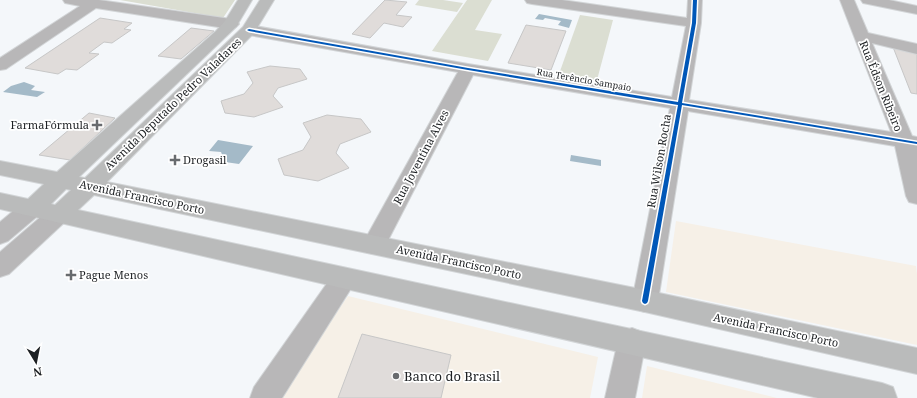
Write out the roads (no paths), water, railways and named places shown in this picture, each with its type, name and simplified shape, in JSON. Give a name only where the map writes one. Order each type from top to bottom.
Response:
[{"type":"main road","name":"Avenida Deputado Pedro Valadares","points":[[32,208],[231,24],[245,0]]},
{"type":"main road","name":"Avenida Deputado Pedro Valadares","points":[[59,214],[89,187],[249,30],[267,0]]},
{"type":"main road","name":"Avenida Francisco Porto","points":[[0,168],[645,301],[917,361]]},
{"type":"main road","points":[[0,201],[882,398]]},
{"type":"street","points":[[70,0],[231,24]]},
{"type":"street","points":[[532,0],[694,23]]},
{"type":"street","name":"Rua Wilson Rocha","points":[[645,301],[678,104],[694,23],[695,0]]},
{"type":"street","name":"Rua Édson Ribeiro","points":[[847,0],[861,36],[910,142],[917,196]]},
{"type":"street","points":[[868,0],[917,10]]},
{"type":"street","points":[[0,65],[93,4]]},
{"type":"street","name":"Rua Terêncio Sampaio","points":[[249,30],[468,69],[910,142]]},
{"type":"street","points":[[861,36],[917,49]]},
{"type":"street","name":"Rua Joventina Alves","points":[[374,245],[468,69]]},
{"type":"street","points":[[0,234],[32,208]]},
{"type":"street","points":[[0,267],[59,214]]},
{"type":"street","points":[[265,398],[344,279]]},
{"type":"street","points":[[620,398],[632,341]]},
{"type":"water","points":[[539,14],[572,20],[569,28],[558,25],[561,21],[545,18],[543,20],[535,19]]},
{"type":"water","points":[[24,82],[35,86],[31,90],[45,92],[37,97],[3,92],[11,86]]},
{"type":"water","points":[[218,140],[253,146],[239,164],[225,162],[221,152],[209,151]]},
{"type":"water","points":[[571,155],[601,160],[601,166],[570,161]]},
{"type":"place","name":"FarmaFórmula","points":[[97,125]]},
{"type":"place","name":"Drogasil","points":[[175,160]]},
{"type":"place","name":"Pague Menos","points":[[71,275]]},
{"type":"place","name":"Banco do Brasil","points":[[396,376]]}]
